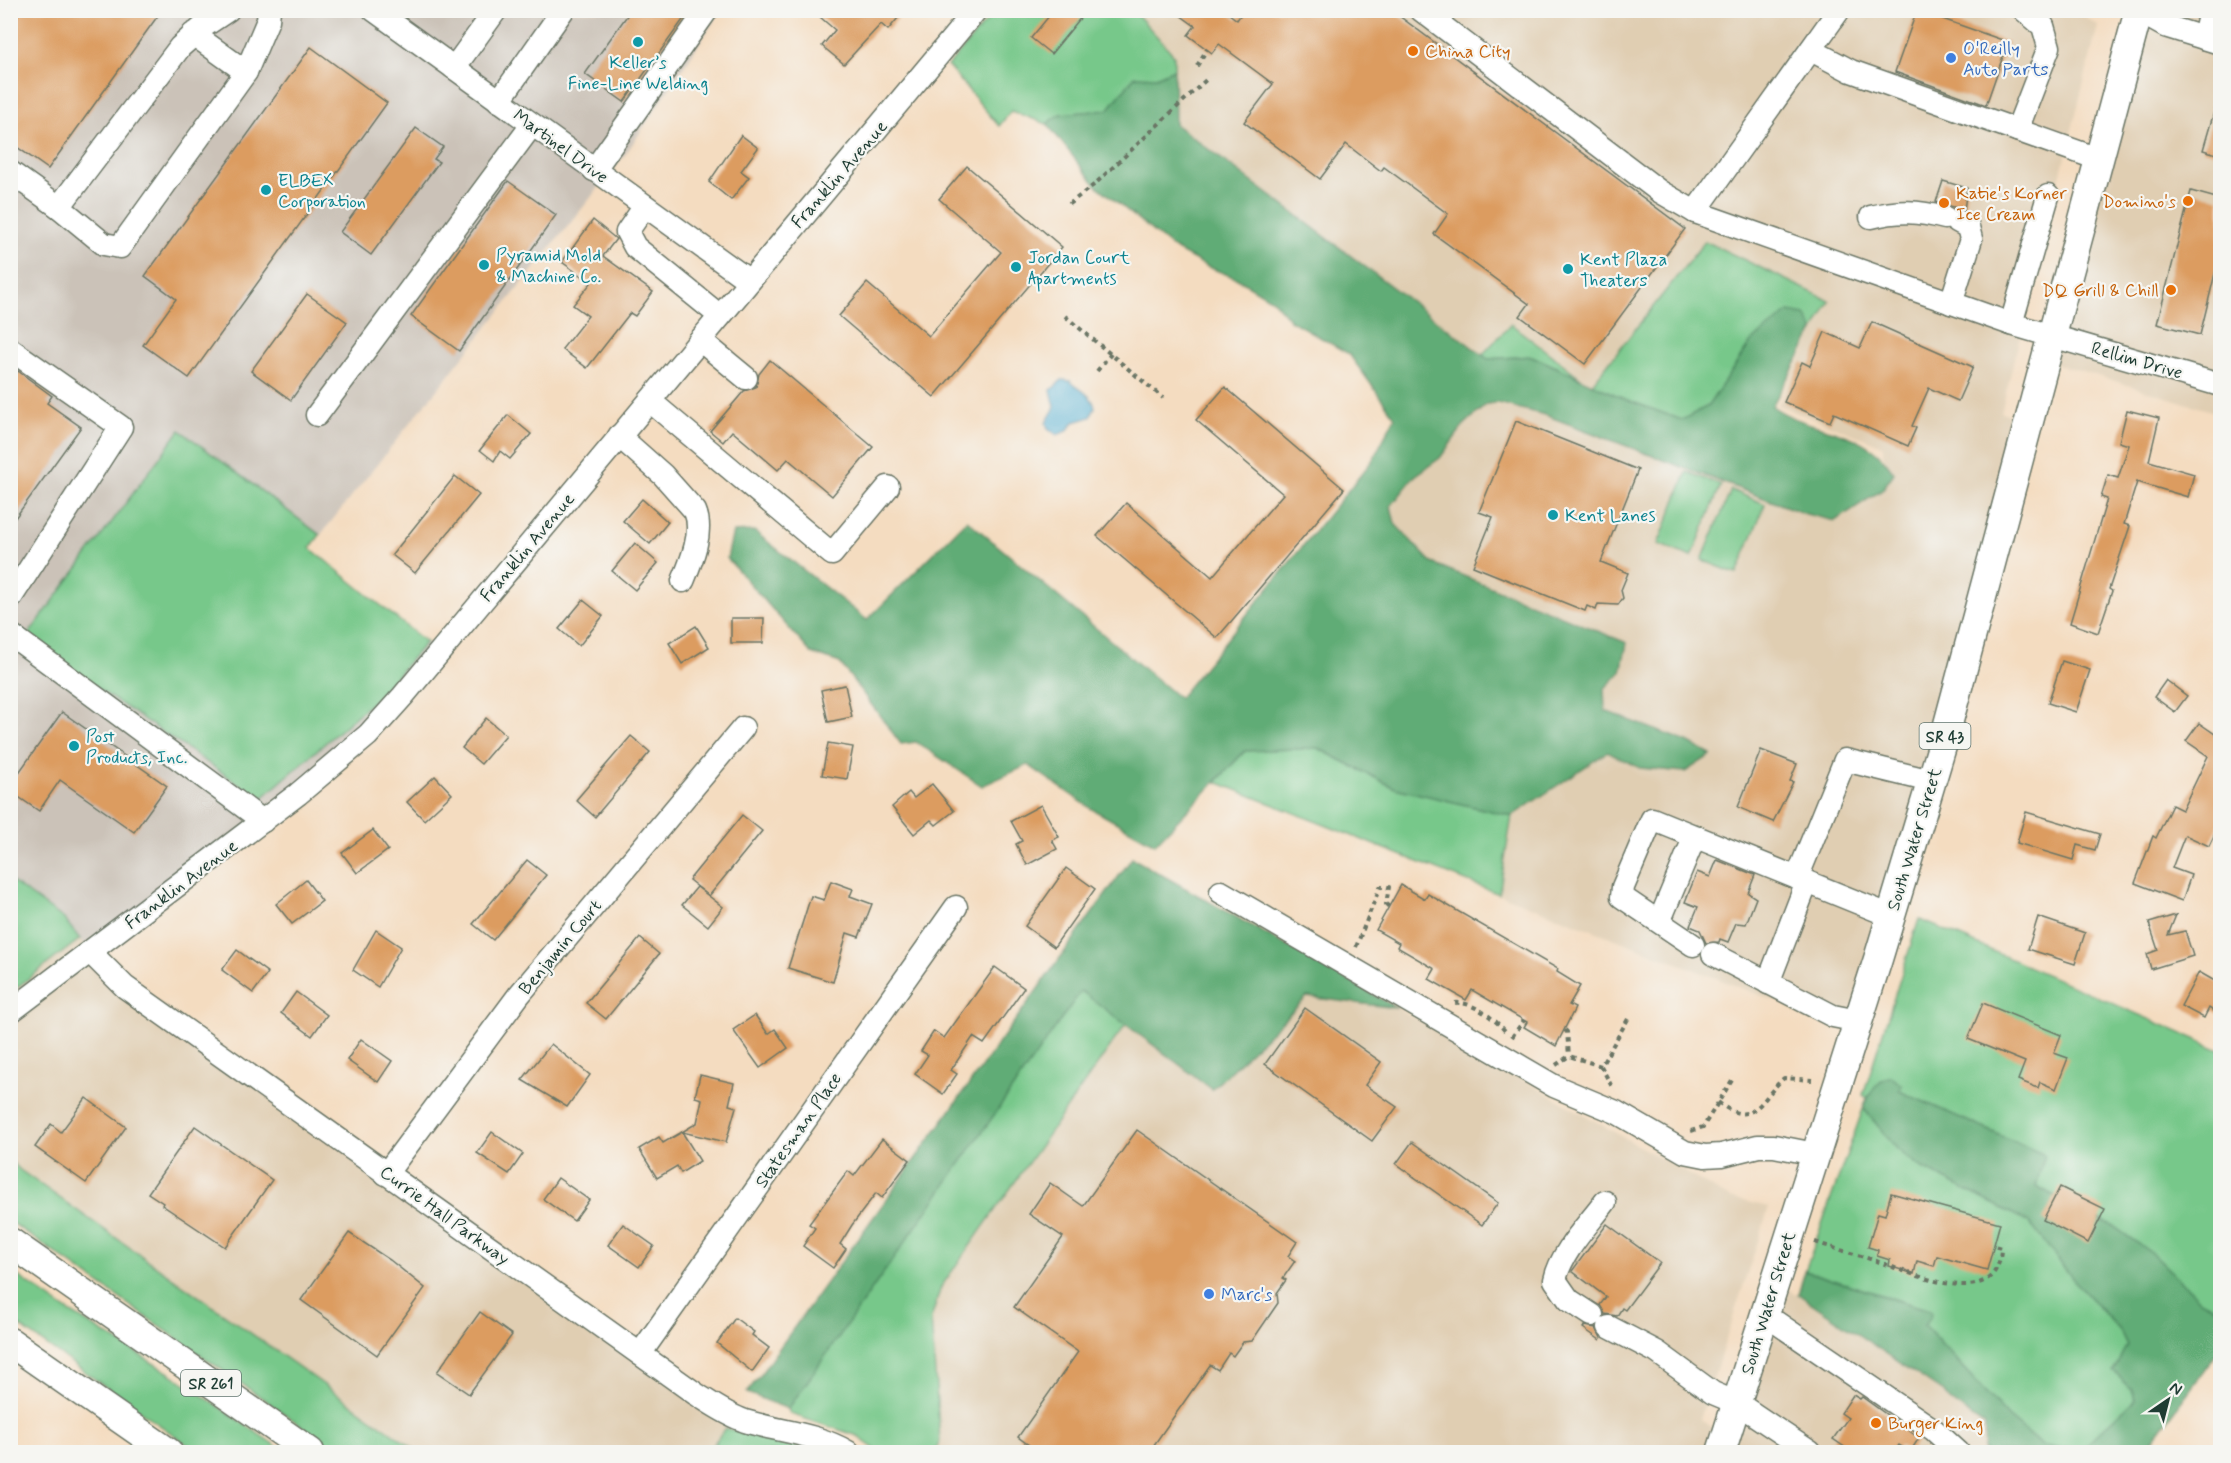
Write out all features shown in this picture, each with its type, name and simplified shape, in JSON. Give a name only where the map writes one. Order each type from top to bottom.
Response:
[{"type":"main road","name":"South Water Street","points":[[1721,1452],[1891,916],[1931,781],[2101,160],[2138,11]]},
{"type":"main road","name":"SR 261","points":[[10,1242],[310,1452]]},
{"type":"main road","points":[[10,1342],[168,1452]]},
{"type":"street","points":[[59,207],[167,62],[194,34],[228,10]]},
{"type":"street","points":[[10,172],[59,207],[104,244],[120,248],[246,72],[264,30],[269,10]]},
{"type":"street","name":"Martinel Drive","points":[[374,10],[748,280]]},
{"type":"street","points":[[454,68],[496,10]]},
{"type":"street","points":[[499,101],[563,10]]},
{"type":"street","points":[[594,170],[707,10]]},
{"type":"street","name":"Franklin Avenue","points":[[10,1012],[263,821],[339,761],[376,726],[976,10]]},
{"type":"street","name":"Rellim Drive","points":[[1421,10],[1659,190],[1695,212],[2011,324],[2220,385]]},
{"type":"street","points":[[1695,212],[1839,10]]},
{"type":"street","points":[[2017,130],[2049,46],[2043,26],[2024,10]]},
{"type":"street","points":[[2138,11],[2165,26],[2212,40],[2210,10]]},
{"type":"street","points":[[194,34],[246,72]]},
{"type":"street","points":[[1811,50],[1851,71],[2101,160]]},
{"type":"street","points":[[317,415],[532,125]]},
{"type":"street","points":[[2011,324],[2048,196]]},
{"type":"street","points":[[645,206],[627,232],[635,247],[720,316]]},
{"type":"street","points":[[1872,217],[1892,211],[1914,210],[1968,227],[1972,233],[1971,239],[1951,303]]},
{"type":"street","points":[[700,340],[746,378]]},
{"type":"street","points":[[10,349],[121,428],[10,599]]},
{"type":"street","points":[[650,401],[832,554],[888,487]]},
{"type":"street","points":[[619,436],[685,498],[698,518],[692,560],[683,581]]},
{"type":"street","points":[[10,634],[263,821]]},
{"type":"street","name":"Benjamin Court","points":[[386,1174],[519,995],[742,728]]},
{"type":"street","points":[[1768,983],[1845,760],[1931,781]]},
{"type":"street","points":[[1858,1021],[1833,1016],[1703,950],[1622,897],[1623,887],[1652,819],[1891,916]]},
{"type":"street","points":[[1660,920],[1695,836]]},
{"type":"street","points":[[1221,892],[1554,1086],[1616,1112],[1685,1152],[1705,1156],[1722,1155],[1758,1146],[1774,1146],[1815,1154]]},
{"type":"street","name":"Statesman Place","points":[[640,1354],[956,908]]},
{"type":"street","name":"Currie Hall Parkway","points":[[91,953],[125,987],[727,1414],[746,1421],[820,1438],[848,1452]]},
{"type":"street","points":[[1605,1202],[1557,1270],[1555,1280],[1569,1300],[1601,1321],[1657,1352],[1713,1393],[1737,1403],[1810,1452]]},
{"type":"street","points":[[1764,1314],[1934,1430],[1958,1452]]},
{"type":"path","points":[[1197,66],[1207,49]]},
{"type":"path","points":[[1069,204],[1095,184],[1208,78]]},
{"type":"path","points":[[1065,316],[1163,398]]},
{"type":"path","points":[[1097,371],[1111,354]]},
{"type":"path","points":[[1355,952],[1380,887],[1389,887],[1386,904],[1389,907]]},
{"type":"path","points":[[1447,1004],[1468,1005],[1499,1024],[1513,1039],[1524,1020]]},
{"type":"path","points":[[1601,1066],[1628,1019]]},
{"type":"path","points":[[1564,1030],[1567,1032],[1569,1056]]},
{"type":"path","points":[[1550,1067],[1569,1056],[1601,1066],[1613,1089]]},
{"type":"path","points":[[1689,1132],[1703,1127],[1734,1077]]},
{"type":"path","points":[[1718,1102],[1739,1113],[1752,1112],[1762,1105],[1784,1078],[1812,1080]]},
{"type":"path","points":[[1815,1242],[1927,1279],[1963,1285],[1982,1282],[1997,1269],[2001,1263],[2001,1248],[1994,1246]]},
{"type":"shaded area","points":[[2076,10],[2098,26],[2001,412],[2030,421],[1855,1032],[1499,894],[1512,816],[1607,752],[1640,768],[1687,742],[1605,711],[1604,689],[1621,672],[1626,643],[1432,563],[1395,524],[1391,506],[1415,476],[1440,458],[1464,425],[1487,404],[1894,473],[1883,455],[1883,446],[1778,405],[1830,301],[1705,241],[1592,384],[1511,324],[1482,355],[1175,124],[1174,55],[1133,11]]},
{"type":"shaded area","points":[[11,11],[721,11],[625,155],[310,548],[439,653],[403,696],[91,953],[64,919],[11,881]]},
{"type":"shaded area","points":[[2136,11],[2220,11],[2220,398],[2214,412],[2076,369],[2046,363]]},
{"type":"shaded area","points":[[11,881],[64,919],[91,953],[734,1416],[708,1452],[419,1452],[20,1170],[11,1160]]},
{"type":"shaded area","points":[[1307,997],[1397,1008],[1730,1198],[1769,1207],[1700,1419],[1726,1437],[1775,1280],[1943,1392],[1950,1401],[1985,1426],[1984,1452],[935,1452],[940,1441],[931,1319],[941,1287],[1126,1024],[1212,1089]]},
{"type":"green space","points":[[1133,10],[1174,55],[1174,69],[1156,77],[1135,76],[1108,110],[1061,114],[1047,124],[1011,111],[999,126],[948,66],[995,11]]},
{"type":"green space","points":[[1174,69],[1175,124],[1488,359],[1532,356],[1627,400],[1682,420],[1708,406],[1751,342],[1789,312],[1805,315],[1814,331],[1772,406],[1804,422],[1853,438],[1868,446],[1894,473],[1882,490],[1835,521],[1806,514],[1545,415],[1497,403],[1487,404],[1464,425],[1440,458],[1415,476],[1391,506],[1395,524],[1432,563],[1627,643],[1621,672],[1604,689],[1605,711],[1687,742],[1711,755],[1685,772],[1640,768],[1607,752],[1512,816],[1395,788],[1318,748],[1245,751],[1155,844],[1092,809],[1028,765],[982,786],[916,742],[901,744],[840,663],[811,653],[727,558],[733,532],[754,531],[867,620],[967,520],[1179,698],[1372,461],[1395,417],[1349,354],[1290,320],[1274,301],[1236,278],[1208,267],[1173,248],[1095,184],[1047,124],[1061,114],[1108,110],[1135,76],[1156,77]]},
{"type":"green space","points":[[1705,241],[1830,301],[1814,331],[1805,315],[1767,331],[1751,342],[1708,406],[1682,420],[1627,400],[1592,384]]},
{"type":"green space","points":[[1511,324],[1581,378],[1532,356],[1488,359],[1482,355]]},
{"type":"green space","points":[[180,430],[320,535],[310,548],[426,642],[378,697],[261,799],[25,639]]},
{"type":"green space","points":[[1687,472],[1721,485],[1692,557],[1658,544]]},
{"type":"green space","points":[[1731,490],[1765,504],[1737,574],[1702,560]]},
{"type":"green space","points":[[1317,748],[1395,788],[1512,816],[1499,894],[1216,782],[1245,751]]},
{"type":"green space","points":[[1132,858],[1397,1008],[1307,997],[1212,1089],[1081,991],[788,1409],[747,1393]]},
{"type":"green space","points":[[11,881],[64,919],[80,939],[11,992]]},
{"type":"green space","points":[[1919,919],[2220,1050],[2220,1310],[2200,1300],[2154,1255],[2113,1226],[2036,1186],[2044,1155],[1899,1091],[1882,1080],[1867,1098],[1863,1095]]},
{"type":"green space","points":[[1081,990],[1126,1024],[941,1287],[931,1319],[940,1441],[935,1452],[879,1452],[855,1435],[790,1414],[788,1409]]},
{"type":"green space","points":[[1891,1076],[1902,1086],[1899,1091],[2045,1155],[2036,1186],[2113,1226],[2154,1255],[2200,1300],[2220,1310],[2220,1349],[2144,1452],[1984,1452],[1985,1426],[1950,1401],[1943,1392],[1798,1294],[1805,1271],[1931,1311],[1930,1319],[1924,1325],[2008,1417],[2041,1445],[2060,1449],[2084,1447],[2135,1399],[2132,1389],[2113,1371],[2127,1345],[2119,1329],[2073,1279],[2029,1222],[1921,1167],[1898,1150],[1864,1109],[1874,1089],[1881,1081]]},
{"type":"green space","points":[[1867,1098],[1864,1109],[1898,1150],[1921,1167],[2029,1222],[2073,1279],[2119,1329],[2127,1345],[2113,1371],[2132,1389],[2135,1399],[2084,1447],[2060,1449],[2041,1445],[2008,1417],[1924,1325],[1930,1310],[1805,1271]]},
{"type":"green space","points":[[10,1160],[20,1170],[419,1452],[339,1452],[11,1222]]},
{"type":"green space","points":[[11,1271],[68,1311],[171,1374],[285,1452],[198,1452],[11,1320]]},
{"type":"green space","points":[[725,1428],[776,1440],[812,1452],[708,1452]]},
{"type":"water","points":[[1062,380],[1070,381],[1085,392],[1095,407],[1091,417],[1074,422],[1067,431],[1057,435],[1048,428],[1046,423],[1055,407],[1051,390]]},
{"type":"building","points":[[21,10],[162,10],[48,169],[10,142],[10,25]]},
{"type":"building","name":"Keller’s Fine-Line Welding","points":[[631,10],[690,10],[624,102],[585,74]]},
{"type":"building","points":[[812,10],[892,10],[898,18],[888,30],[881,24],[844,64],[822,46],[835,30]]},
{"type":"building","points":[[1054,10],[1087,10],[1051,54],[1031,38]]},
{"type":"building","points":[[1173,10],[1224,10],[1237,20],[1244,10],[1391,10],[1685,229],[1585,364],[1520,316],[1529,304],[1434,234],[1448,214],[1384,167],[1381,171],[1346,144],[1320,179],[1244,122],[1273,84],[1219,44],[1212,53],[1188,35],[1195,26]]},
{"type":"building","name":"O'Reilly Auto Parts","points":[[1917,10],[2008,42],[1986,105],[1895,72]]},
{"type":"building","name":"ELBEX Corporation","points":[[311,47],[387,103],[189,378],[143,345],[176,299],[145,276]]},
{"type":"building","points":[[2216,105],[2220,106],[2220,155],[2203,150]]},
{"type":"building","points":[[416,128],[443,147],[434,159],[439,162],[371,255],[340,232]]},
{"type":"building","points":[[741,135],[758,148],[741,171],[749,177],[731,200],[709,182]]},
{"type":"building","name":"Jordan Court Apartments","points":[[967,166],[1062,247],[934,397],[839,316],[867,283],[929,336],[1001,252],[939,199]]},
{"type":"building","name":"Pyramid Mold & Machine Co.","points":[[508,181],[556,215],[459,351],[411,316]]},
{"type":"building","points":[[1943,181],[1967,188],[1964,210],[1936,202]]},
{"type":"building","points":[[2191,191],[2220,199],[2220,253],[2200,335],[2157,324]]},
{"type":"building","points":[[593,220],[616,239],[603,256],[653,292],[635,316],[630,313],[587,368],[562,349],[588,316],[573,305],[591,283],[562,262]]},
{"type":"building","points":[[307,294],[347,322],[291,400],[251,371]]},
{"type":"building","points":[[1872,322],[1973,367],[1958,401],[1929,388],[1912,426],[1916,428],[1908,446],[1834,413],[1830,422],[1784,402],[1802,362],[1810,366],[1825,332],[1860,348]]},
{"type":"building","points":[[770,360],[873,447],[832,496],[788,459],[778,470],[732,431],[723,442],[710,431],[744,391],[756,387],[759,374]]},
{"type":"building","points":[[18,371],[52,396],[47,403],[81,427],[10,525],[10,381]]},
{"type":"building","points":[[1225,387],[1344,489],[1217,638],[1097,536],[1126,503],[1212,577],[1283,494],[1196,420]]},
{"type":"building","points":[[2127,410],[2159,418],[2149,461],[2194,474],[2188,497],[2137,482],[2124,524],[2130,526],[2109,589],[2112,591],[2098,633],[2070,623],[2107,499],[2101,497],[2108,475],[2118,478],[2129,445],[2119,442]]},
{"type":"building","points":[[508,415],[531,434],[510,459],[500,451],[494,461],[480,450]]},
{"type":"building","name":"Kent Lanes","points":[[1516,421],[1638,470],[1601,562],[1628,573],[1621,590],[1623,598],[1618,605],[1598,604],[1596,610],[1587,606],[1585,611],[1473,566],[1493,517],[1479,512]]},
{"type":"building","points":[[455,476],[479,495],[415,573],[392,555]]},
{"type":"building","points":[[642,499],[668,522],[650,544],[623,521]]},
{"type":"building","points":[[635,543],[658,563],[635,590],[612,571]]},
{"type":"building","points":[[583,600],[603,616],[579,646],[559,629]]},
{"type":"building","points":[[731,618],[764,618],[763,643],[731,643]]},
{"type":"building","points":[[696,626],[709,647],[682,664],[669,643]]},
{"type":"building","points":[[2062,661],[2090,670],[2076,712],[2048,703]]},
{"type":"building","points":[[2166,680],[2187,696],[2175,712],[2154,697]]},
{"type":"building","points":[[845,685],[852,717],[828,722],[821,690]]},
{"type":"building","name":"Post Products, Inc.","points":[[62,712],[167,786],[134,832],[60,780],[39,811],[10,791],[10,785]]},
{"type":"building","points":[[486,718],[506,735],[481,764],[462,748]]},
{"type":"building","points":[[2199,723],[2218,736],[2220,730],[2220,823],[2209,846],[2185,835],[2172,868],[2191,875],[2182,901],[2135,883],[2153,836],[2156,838],[2172,805],[2182,810],[2208,756],[2186,741]]},
{"type":"building","points":[[631,736],[650,752],[595,817],[576,800]]},
{"type":"building","points":[[828,743],[853,747],[847,779],[822,775]]},
{"type":"building","points":[[1761,750],[1797,764],[1790,781],[1793,782],[1773,822],[1738,807]]},
{"type":"building","points":[[435,776],[452,794],[424,820],[407,802]]},
{"type":"building","points":[[932,784],[954,811],[936,825],[931,820],[914,834],[892,807],[909,792],[914,798]]},
{"type":"building","points":[[1041,805],[1059,837],[1052,840],[1057,849],[1027,865],[1016,844],[1022,841],[1011,821]]},
{"type":"building","points":[[2026,812],[2100,834],[2095,850],[2077,845],[2073,860],[2017,843]]},
{"type":"building","points":[[742,815],[762,831],[709,896],[689,880]]},
{"type":"building","points":[[373,830],[388,850],[357,873],[342,853]]},
{"type":"building","points":[[527,860],[546,875],[493,940],[473,924]]},
{"type":"building","points":[[1717,860],[1755,875],[1748,893],[1756,898],[1746,924],[1736,923],[1728,942],[1720,939],[1719,942],[1706,943],[1700,930],[1690,926],[1698,907],[1685,902],[1697,872],[1710,877]]},
{"type":"building","points":[[1066,868],[1095,889],[1054,947],[1025,926]]},
{"type":"building","points":[[306,880],[322,901],[292,924],[276,904]]},
{"type":"building","points":[[831,881],[853,889],[850,896],[872,904],[859,937],[847,933],[833,982],[788,968],[811,896],[824,900]]},
{"type":"building","points":[[1401,885],[1425,899],[1428,894],[1558,969],[1557,972],[1580,986],[1569,1005],[1575,1008],[1556,1046],[1524,1027],[1527,1022],[1472,990],[1466,1000],[1429,979],[1435,969],[1397,947],[1399,943],[1376,930]]},
{"type":"building","points":[[697,887],[723,907],[708,926],[682,905]]},
{"type":"building","points":[[2176,915],[2168,935],[2185,931],[2193,956],[2151,969],[2147,954],[2158,950],[2149,923]]},
{"type":"building","points":[[2038,917],[2085,933],[2075,964],[2028,949]]},
{"type":"building","points":[[376,930],[401,947],[378,987],[353,970]]},
{"type":"building","points":[[640,938],[659,954],[606,1019],[586,1003]]},
{"type":"building","points":[[237,950],[268,973],[253,993],[222,970]]},
{"type":"building","points":[[995,967],[1024,988],[984,1044],[973,1037],[951,1070],[957,1074],[943,1094],[915,1074],[928,1055],[921,1051],[934,1031],[944,1038]]},
{"type":"building","points":[[2199,972],[2220,984],[2220,1015],[2209,1008],[2204,1018],[2181,1006]]},
{"type":"building","points":[[296,992],[327,1015],[312,1036],[281,1013]]},
{"type":"building","points":[[1983,1003],[2061,1035],[2054,1053],[2068,1058],[2056,1089],[2040,1082],[2038,1088],[2018,1080],[2025,1062],[1968,1039]]},
{"type":"building","points":[[1305,1008],[1381,1062],[1365,1085],[1397,1107],[1372,1141],[1265,1064]]},
{"type":"building","points":[[755,1015],[768,1034],[775,1029],[788,1048],[760,1068],[733,1030]]},
{"type":"building","points":[[361,1039],[392,1061],[378,1082],[347,1060]]},
{"type":"building","points":[[551,1044],[590,1075],[567,1107],[522,1080]]},
{"type":"building","points":[[700,1075],[734,1083],[729,1105],[736,1107],[726,1142],[682,1132],[697,1123],[702,1099],[695,1097]]},
{"type":"building","points":[[86,1098],[126,1127],[86,1183],[35,1147],[51,1124],[61,1132]]},
{"type":"building","points":[[195,1126],[272,1180],[225,1247],[148,1193]]},
{"type":"building","points":[[1137,1130],[1297,1242],[1288,1256],[1295,1261],[1283,1278],[1286,1280],[1277,1293],[1278,1303],[1252,1341],[1243,1342],[1233,1356],[1229,1353],[1218,1370],[1210,1365],[1149,1452],[1025,1452],[1030,1446],[1018,1437],[1078,1352],[1014,1307],[1063,1237],[1029,1214],[1050,1183],[1083,1206]]},
{"type":"building","points":[[492,1132],[523,1154],[509,1174],[477,1153]]},
{"type":"building","points":[[682,1132],[700,1161],[681,1173],[677,1166],[657,1178],[639,1149],[659,1137],[663,1143]]},
{"type":"building","points":[[882,1139],[910,1160],[882,1198],[876,1193],[852,1225],[840,1244],[846,1249],[833,1268],[803,1246],[815,1228],[809,1224],[848,1171],[854,1176]]},
{"type":"building","points":[[1412,1142],[1498,1203],[1482,1225],[1396,1164]]},
{"type":"building","points":[[558,1178],[589,1200],[574,1221],[543,1199]]},
{"type":"building","points":[[2060,1187],[2105,1209],[2088,1243],[2043,1220]]},
{"type":"building","points":[[1891,1193],[2000,1223],[1987,1270],[1937,1256],[1934,1266],[1917,1261],[1914,1274],[1889,1266],[1890,1260],[1877,1256],[1878,1250],[1868,1247],[1878,1213],[1885,1215]]},
{"type":"building","points":[[623,1224],[654,1246],[639,1267],[608,1245]]},
{"type":"building","points":[[1607,1224],[1660,1263],[1625,1310],[1622,1308],[1617,1316],[1605,1314],[1600,1305],[1606,1297],[1572,1271]]},
{"type":"building","points":[[349,1233],[390,1260],[425,1288],[377,1355],[301,1300]]},
{"type":"building","points":[[480,1312],[512,1335],[469,1394],[437,1372]]},
{"type":"building","points":[[735,1318],[754,1332],[752,1335],[769,1348],[752,1372],[717,1343]]},
{"type":"building","points":[[1585,1326],[1596,1328],[1600,1340],[1583,1328]]},
{"type":"building","name":"Burger King","points":[[1853,1395],[1860,1399],[1862,1397],[1919,1438],[1910,1452],[1899,1445],[1894,1452],[1852,1452],[1833,1439],[1848,1418],[1841,1413]]},
{"type":"place","name":"Keller’s Fine-Line Welding","points":[[638,42]]},
{"type":"place","name":"China City","points":[[1413,51]]},
{"type":"place","name":"O'Reilly Auto Parts","points":[[1951,58]]},
{"type":"place","name":"ELBEX Corporation","points":[[266,190]]},
{"type":"place","name":"Domino's","points":[[2188,201]]},
{"type":"place","name":"Katie's Korner Ice Cream","points":[[1944,203]]},
{"type":"place","name":"Pyramid Mold & Machine Co.","points":[[484,265]]},
{"type":"place","name":"Jordan Court Apartments","points":[[1016,267]]},
{"type":"place","name":"Kent Plaza Theaters","points":[[1568,269]]},
{"type":"place","name":"DQ Grill & Chill","points":[[2171,290]]},
{"type":"place","name":"Kent Lanes","points":[[1553,515]]},
{"type":"place","name":"Post Products, Inc.","points":[[74,746]]},
{"type":"place","name":"Marc's","points":[[1209,1294]]},
{"type":"place","name":"Burger King","points":[[1876,1423]]}]
